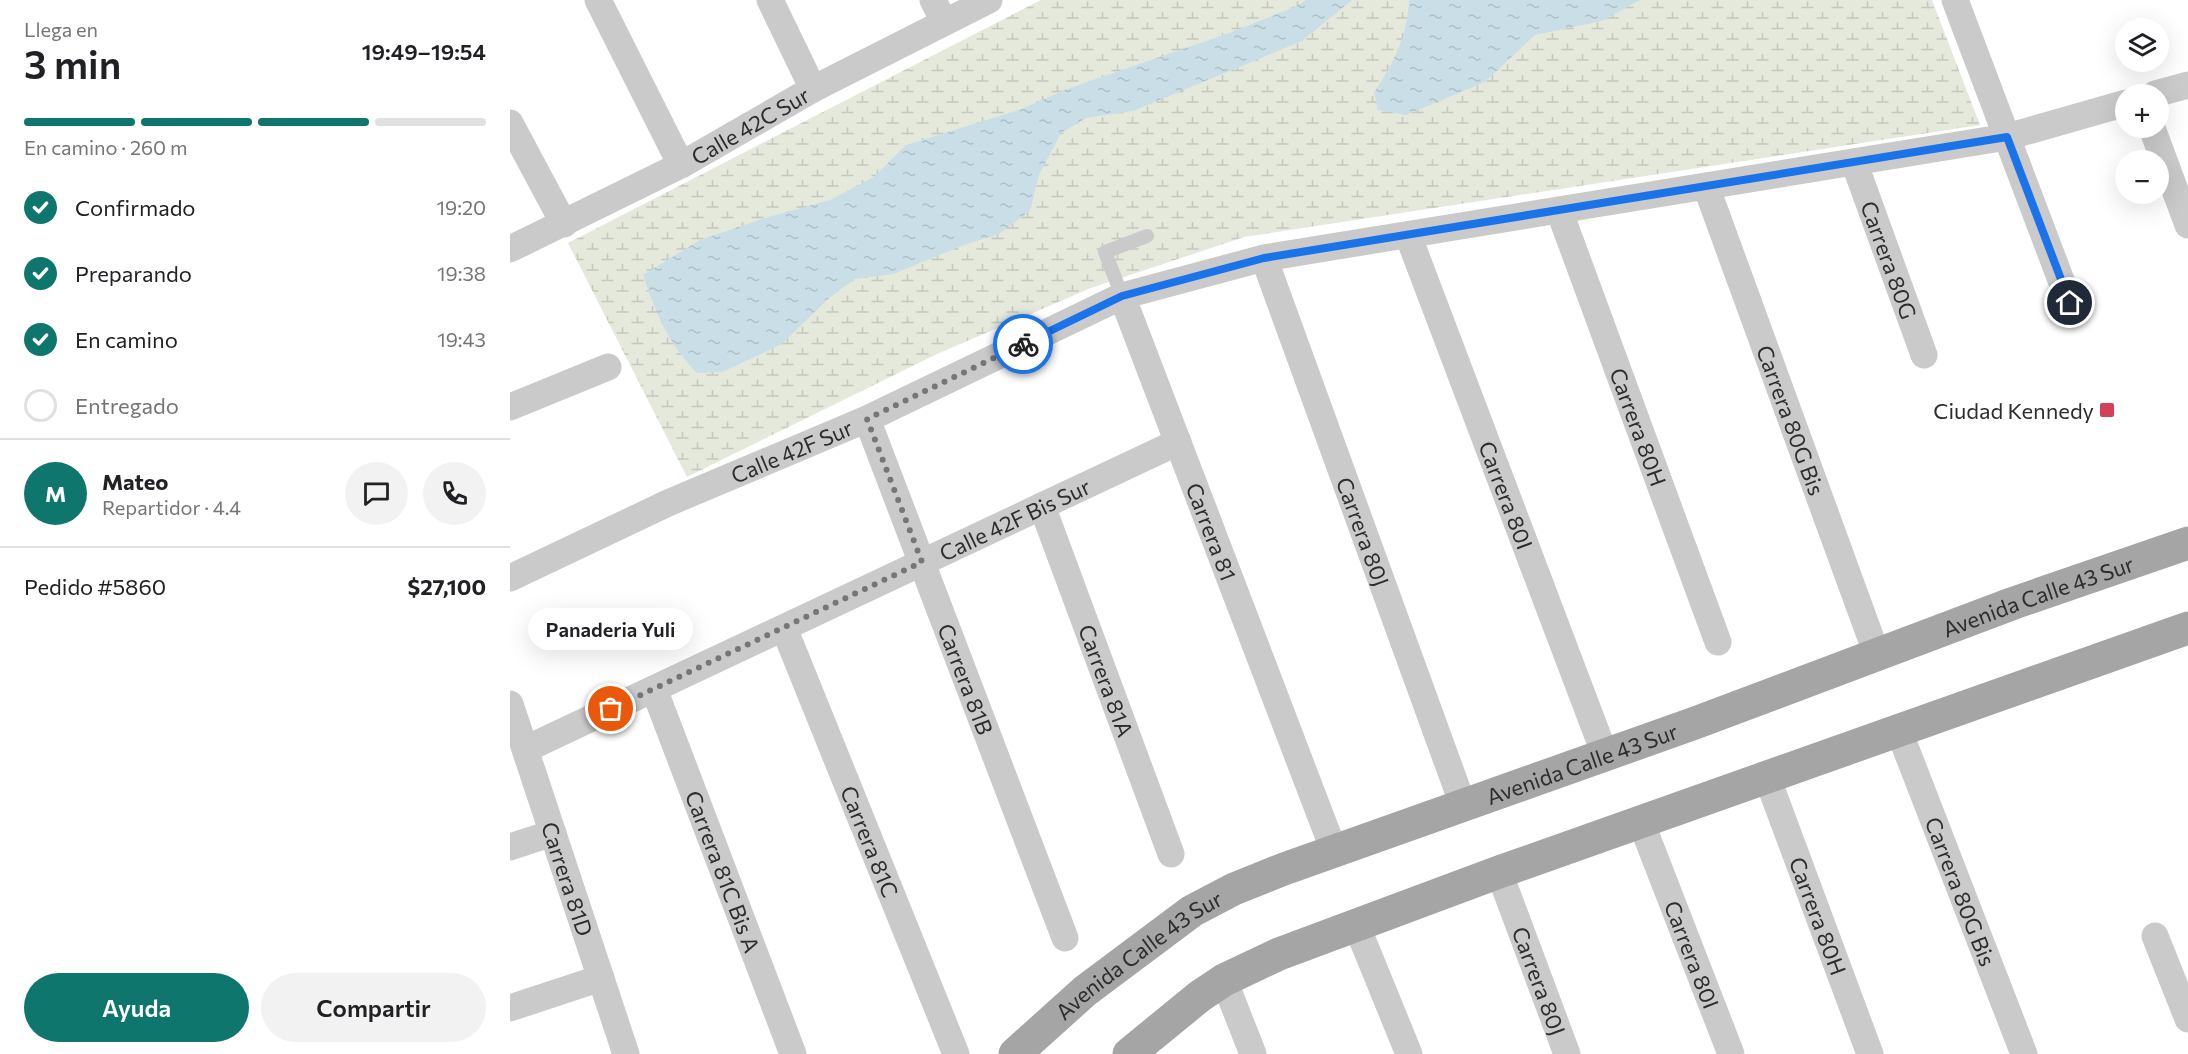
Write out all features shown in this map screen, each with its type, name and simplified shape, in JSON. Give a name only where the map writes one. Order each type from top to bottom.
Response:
[{"type":"main road","name":"Avenida Calle 43 Sur","points":[[1015,1054],[1084,991],[1192,911],[1234,889],[1605,755],[2014,603],[2188,543]]},
{"type":"main road","points":[[1129,1054],[1174,1016],[1224,980],[1279,954],[1499,872],[2188,628]]},
{"type":"street","points":[[598,0],[681,165]]},
{"type":"street","points":[[770,0],[813,89]]},
{"type":"street","name":"Calle 42C Sur","points":[[510,249],[681,165],[813,89],[938,11],[989,0]]},
{"type":"street","points":[[1956,0],[2070,303]]},
{"type":"street","points":[[2169,90],[2188,85]]},
{"type":"street","name":"Calle 42F Sur","points":[[510,578],[668,503],[867,419],[1122,296],[1264,258],[2007,137],[2115,106]]},
{"type":"street","points":[[510,123],[564,224]]},
{"type":"street","points":[[2156,138],[2188,225]]},
{"type":"street","name":"Carrera 80G","points":[[1854,162],[1924,355]]},
{"type":"street","name":"Carrera 80G Bis","points":[[1706,186],[1877,655]]},
{"type":"street","name":"Carrera 80H","points":[[1559,210],[1718,642]]},
{"type":"street","name":"Carrera 80I","points":[[1408,235],[1605,755]]},
{"type":"street","name":"Carrera 80J","points":[[1264,258],[1463,805]]},
{"type":"street","name":"Carrera 81","points":[[1122,296],[1334,851]]},
{"type":"street","points":[[510,407],[608,367]]},
{"type":"street","name":"Carrera 81B","points":[[867,419],[1065,938]]},
{"type":"street","name":"Calle 42F Bis Sur","points":[[526,749],[1178,442]]},
{"type":"street","name":"Carrera 81A","points":[[1042,506],[1171,854]]},
{"type":"street","name":"Carrera 81C","points":[[784,628],[956,1054]]},
{"type":"street","name":"Carrera 81C Bis A","points":[[654,689],[794,1054]]},
{"type":"street","name":"Carrera 81D","points":[[510,704],[626,1054]]},
{"type":"street","name":"Carrera 80G Bis","points":[[1899,731],[2024,1054]]},
{"type":"street","name":"Carrera 80H","points":[[1767,777],[1870,1054]]},
{"type":"street","name":"Carrera 80I","points":[[1641,822],[1731,1054]]},
{"type":"street","points":[[510,847],[553,833]]},
{"type":"street","name":"Carrera 80J","points":[[1499,872],[1567,1054]]},
{"type":"street","points":[[1356,924],[1410,1054]]},
{"type":"street","points":[[2155,936],[2188,1019]]},
{"type":"street","points":[[510,1008],[601,978]]},
{"type":"street","points":[[1224,980],[1253,1054]]},
{"type":"lane","name":"Carrera 81","points":[[1122,296],[1105,252],[1147,236]]},
{"type":"green space","points":[[1041,0],[1932,0],[1980,125],[1244,237],[1091,288],[937,354],[687,477],[568,243]]},
{"type":"water","points":[[1306,0],[1352,0],[1302,41],[1133,111],[1086,118],[1061,133],[1039,175],[1030,211],[999,234],[964,245],[893,274],[855,279],[829,298],[782,344],[722,372],[697,373],[678,351],[664,327],[643,275],[700,240],[765,218],[830,200],[874,177],[906,145],[1022,109],[1064,90],[1232,32],[1297,6]]},
{"type":"water","points":[[1409,0],[1640,0],[1602,21],[1535,35],[1485,82],[1406,115],[1378,110],[1374,93],[1398,49],[1406,26]]},
{"type":"way so far","points":[[611,709],[922,562],[867,419],[1023,344]]},
{"type":"place","name":"Ciudad Kennedy","points":[[2107,410]]},
{"type":"place","name":"Panaderia Yuli","points":[[611,709]]},
{"type":"route","points":[[1023,344],[1122,296],[1264,258],[2007,137],[2070,303]]}]
